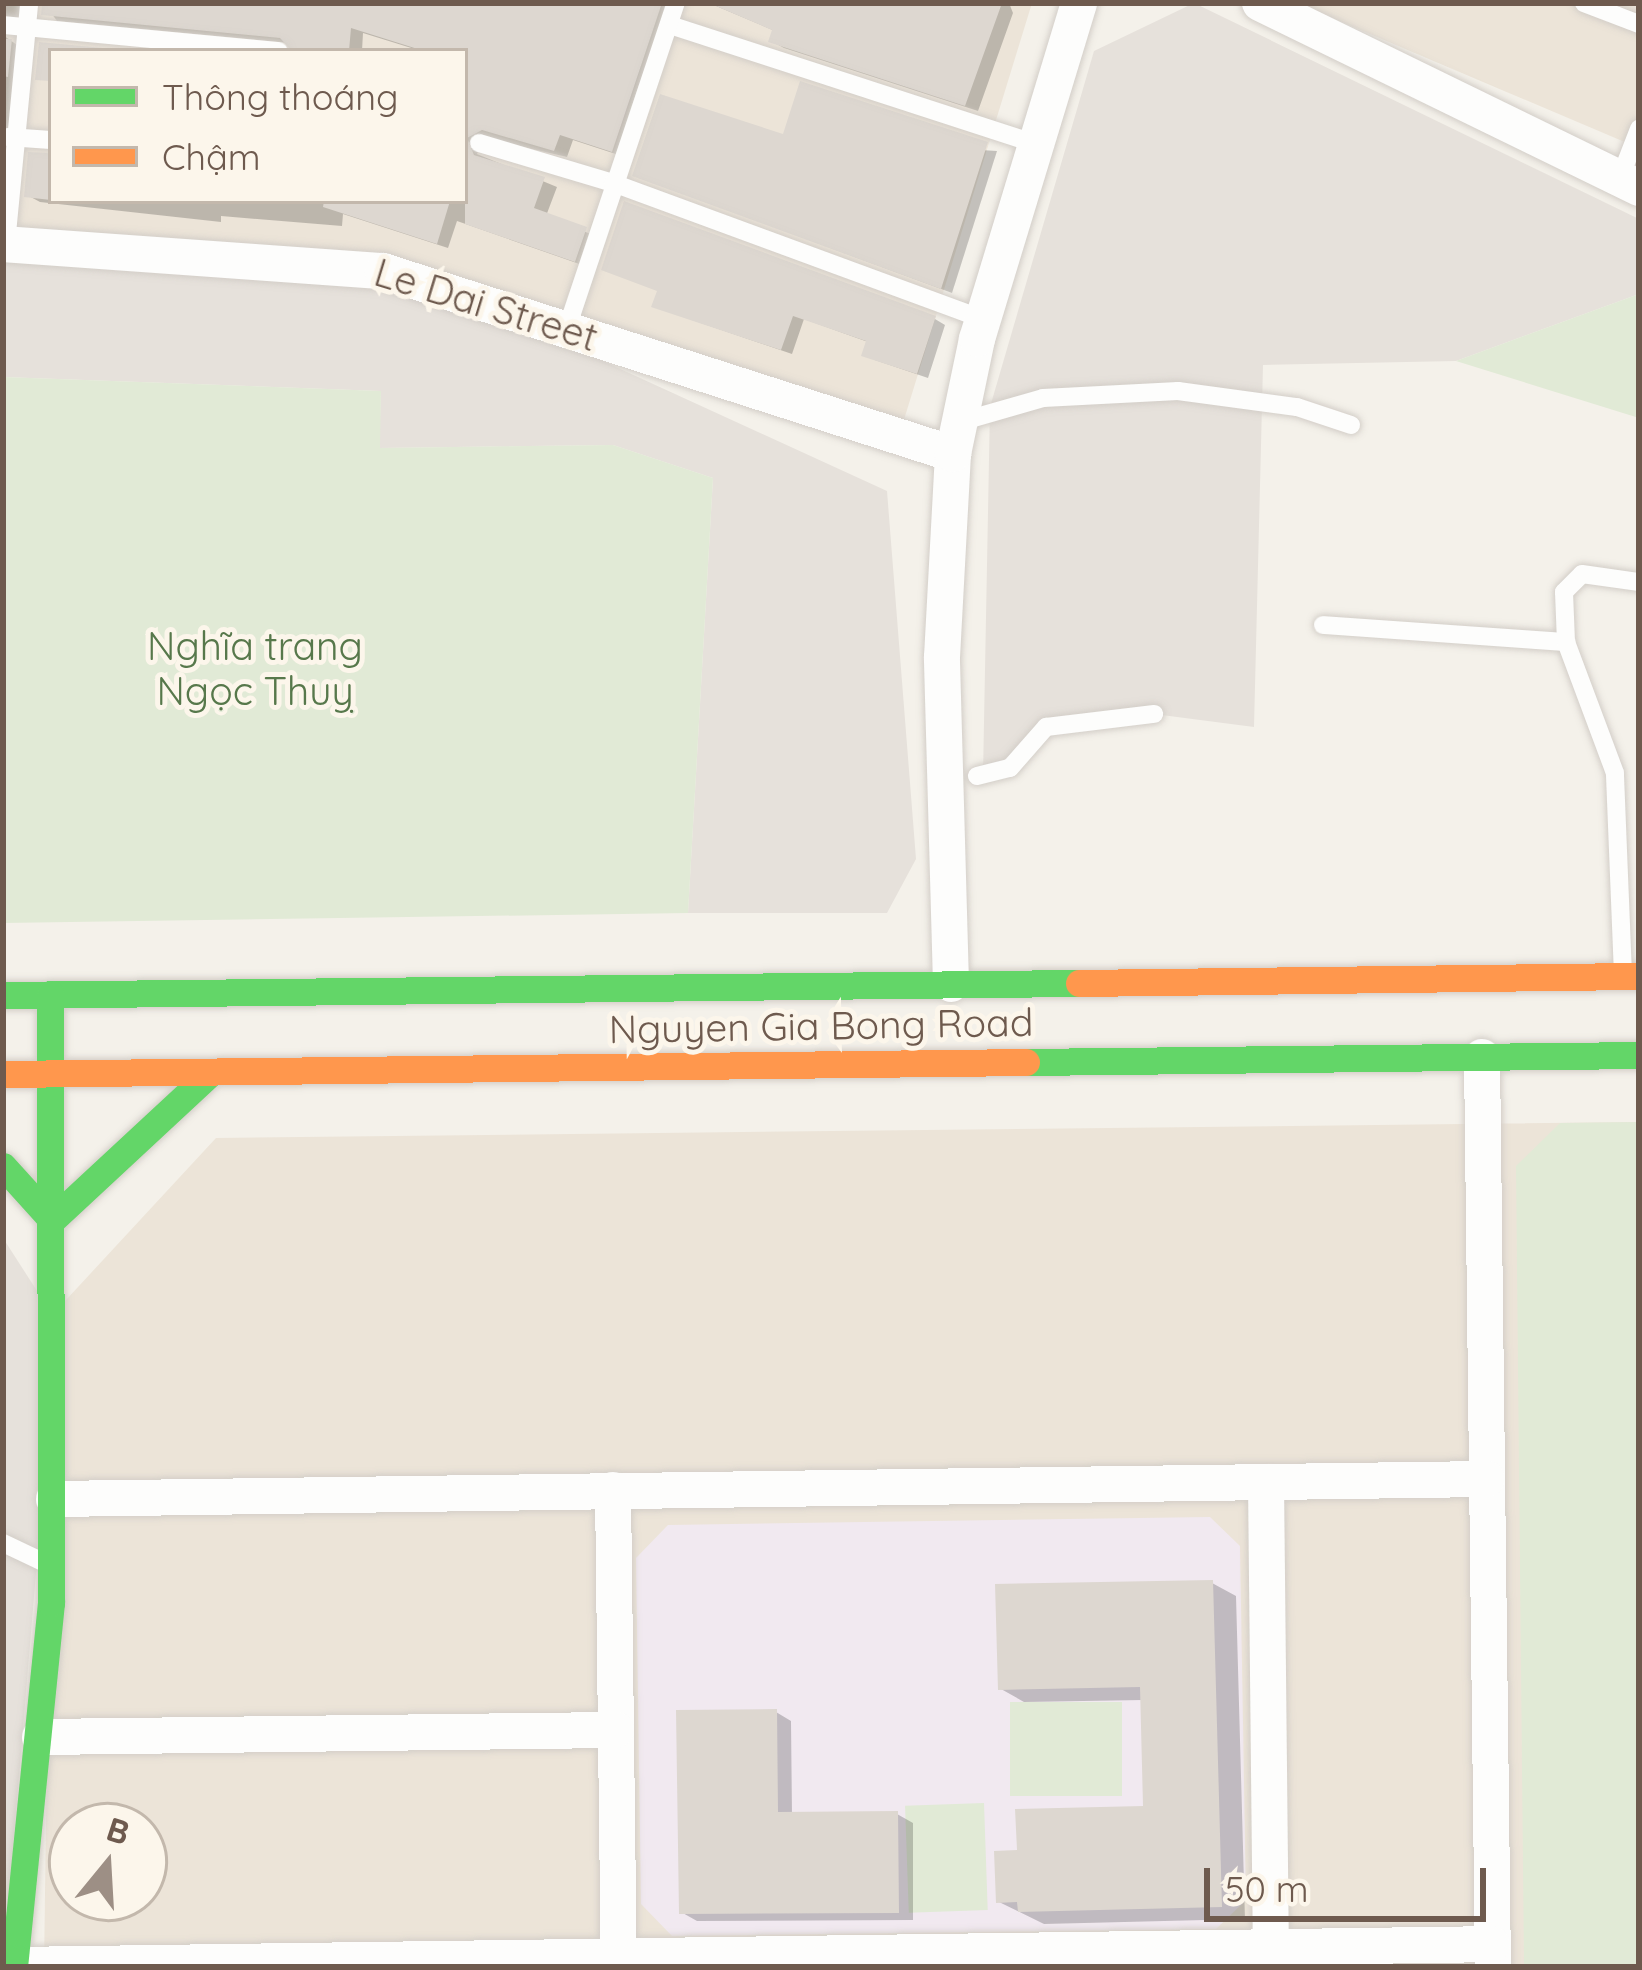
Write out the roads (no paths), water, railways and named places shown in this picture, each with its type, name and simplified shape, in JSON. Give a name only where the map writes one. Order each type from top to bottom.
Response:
[{"type":"main road","name":"Nguyen Gia Bong Road","points":[[3,995],[1631,976]]},
{"type":"main road","points":[[1481,978],[1482,1057]]},
{"type":"main road","points":[[14,1966],[40,1737],[52,1567],[50,994]]},
{"type":"main road","name":"Nguyen Gia Bong Road","points":[[3,1074],[1639,1055]]},
{"type":"main road","points":[[52,1220],[211,1072]]},
{"type":"main road","points":[[3,1166],[52,1220]]},
{"type":"street","points":[[951,984],[942,639],[956,438],[983,319],[1078,3]]},
{"type":"street","points":[[1260,3],[1629,183]]},
{"type":"street","name":"Le Dai Street","points":[[4,244],[383,271],[956,438]]},
{"type":"street","points":[[14,1966],[619,1962],[1271,1947],[1493,1956],[1482,1057]]},
{"type":"street","points":[[54,1499],[1487,1479]]},
{"type":"street","points":[[1266,1482],[1271,1947]]},
{"type":"street","points":[[613,1490],[619,1962]]},
{"type":"street","points":[[40,1737],[616,1730]]},
{"type":"lane","points":[[4,244],[9,137],[29,3]]},
{"type":"lane","points":[[567,328],[676,3]]},
{"type":"lane","points":[[1584,3],[1639,24]]},
{"type":"lane","points":[[3,25],[249,48]]},
{"type":"lane","points":[[670,25],[1034,143]]},
{"type":"lane","points":[[1629,183],[1639,129]]},
{"type":"lane","points":[[9,137],[48,140]]},
{"type":"lane","points":[[478,143],[613,183],[983,319]]},
{"type":"lane","points":[[956,438],[1043,398],[1178,391],[1297,407],[1351,425]]},
{"type":"lane","points":[[1631,976],[1615,773],[1566,642],[1564,592],[1582,574],[1639,582]]},
{"type":"lane","points":[[1323,625],[1566,642]]},
{"type":"lane","points":[[977,776],[1010,768],[1046,727],[1154,714]]},
{"type":"lane","points":[[3,1543],[52,1567]]},
{"type":"park label","name":"Nghĩa trang Ngọc Thuỵ","points":[[255,670]]}]
